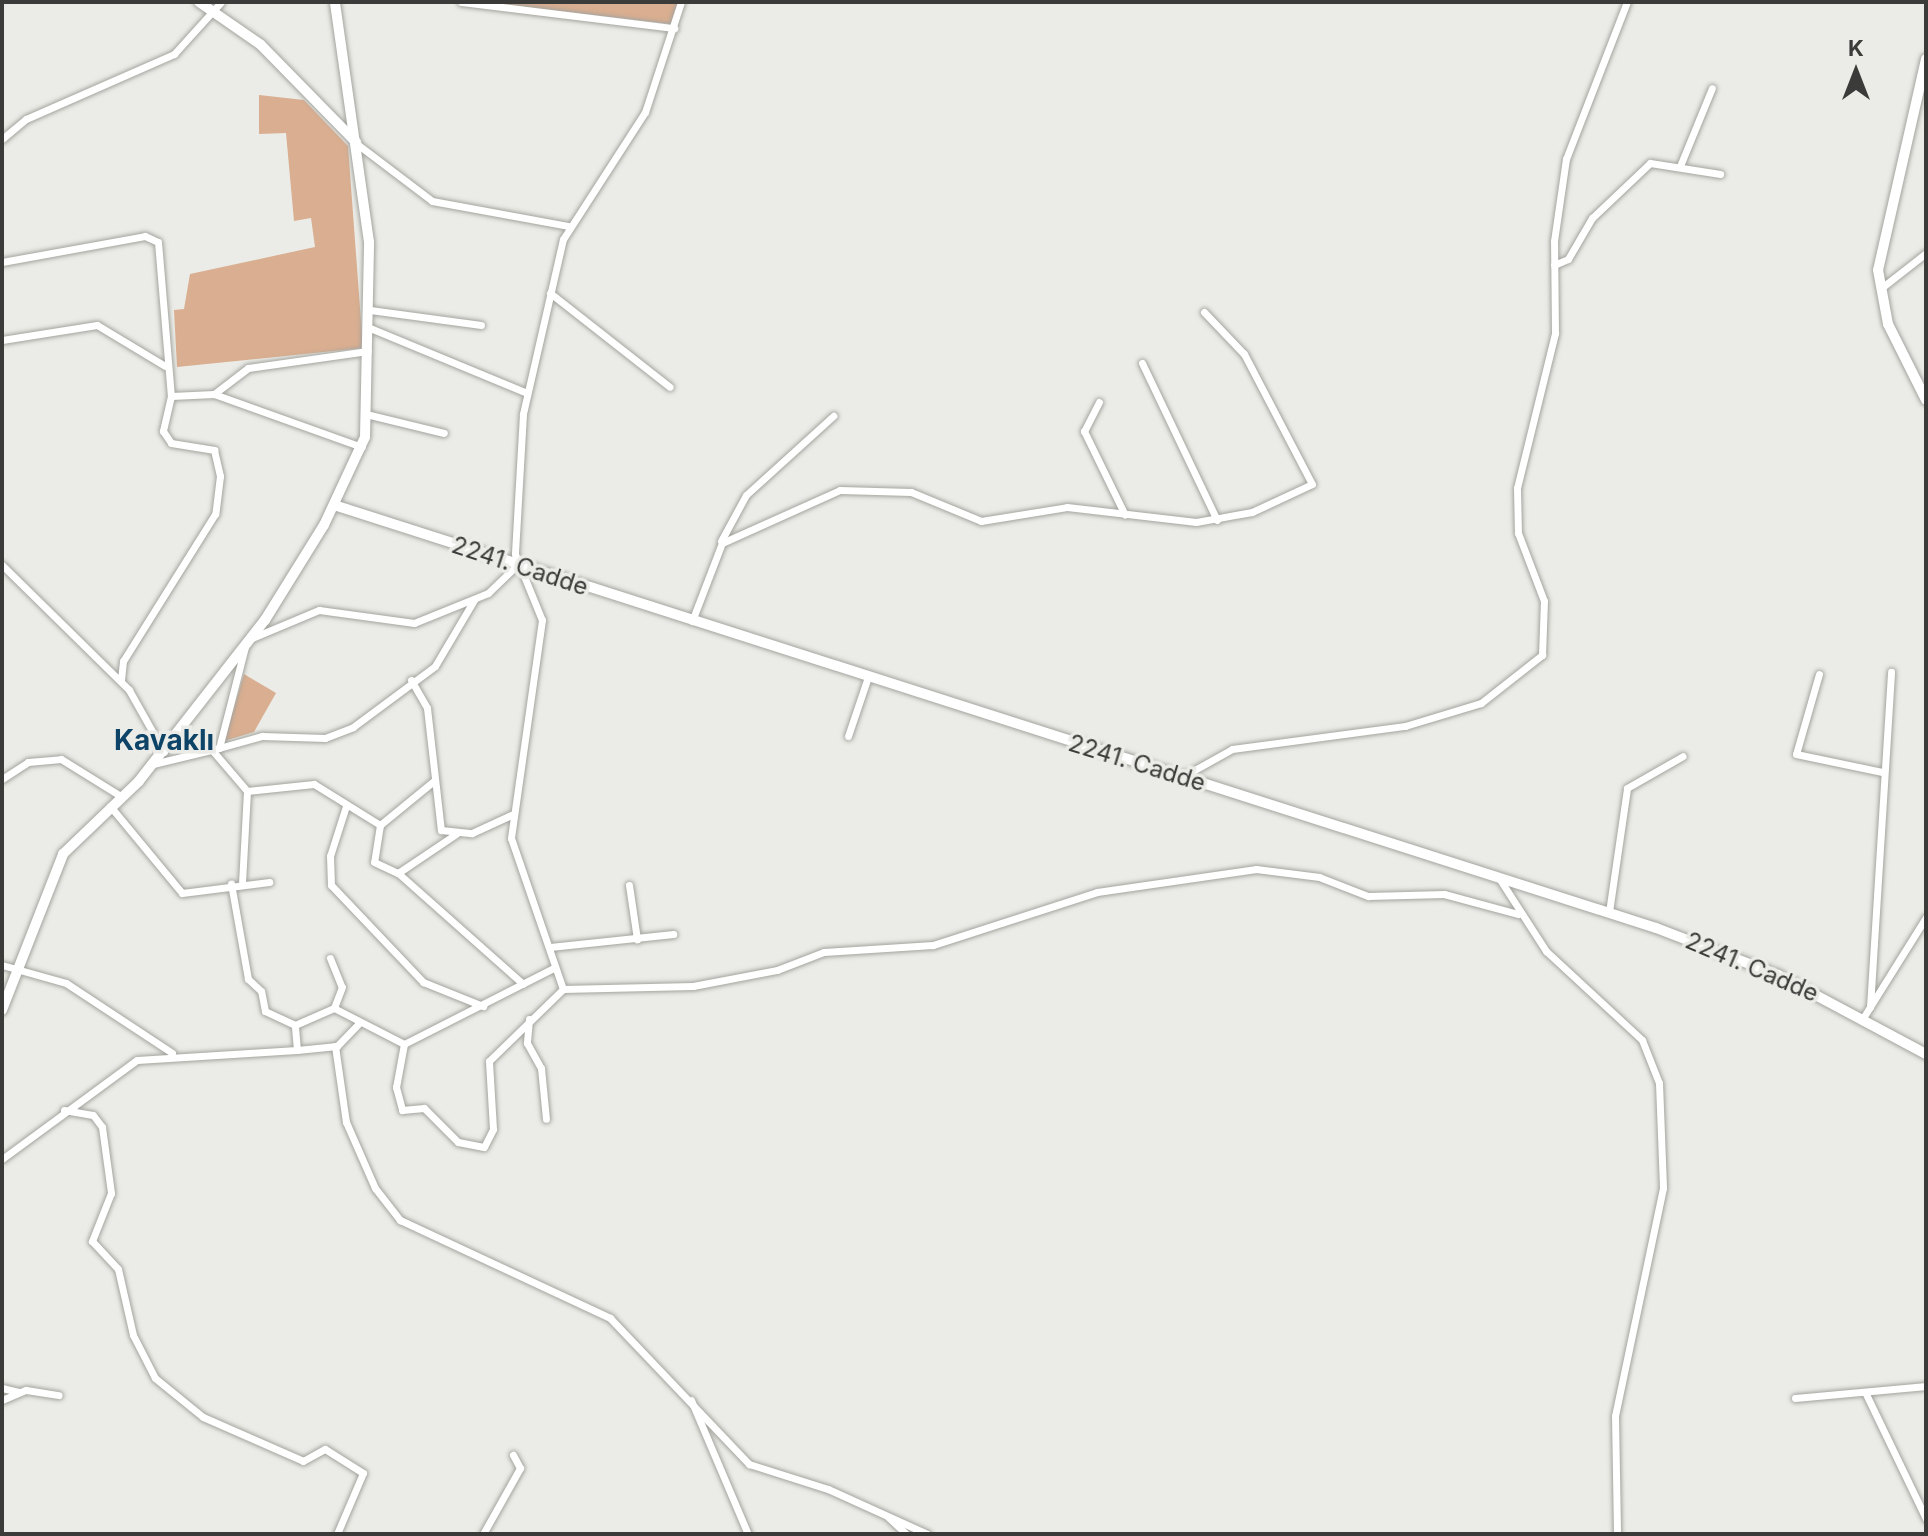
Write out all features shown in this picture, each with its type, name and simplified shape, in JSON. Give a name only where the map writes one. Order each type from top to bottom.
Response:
[{"type":"street","points":[[199,2],[218,7],[261,45],[357,144],[432,201],[568,226]]},
{"type":"street","points":[[2,1010],[14,970],[63,854],[164,752],[248,642],[334,505],[362,447],[370,415],[370,310],[357,144],[335,2]]},
{"type":"street","points":[[461,2],[674,28]]},
{"type":"street","points":[[563,989],[550,947],[521,879],[511,815],[542,620],[516,566],[527,393],[568,226],[645,112],[681,2]]},
{"type":"street","points":[[1182,777],[1232,749],[1405,726],[1481,703],[1539,660],[1544,601],[1521,543],[1515,503],[1554,342],[1554,265],[1566,159],[1627,2]]},
{"type":"street","points":[[2,139],[26,119],[163,61],[218,7]]},
{"type":"street","points":[[1926,59],[1880,243],[1879,290],[1888,324],[1926,400]]},
{"type":"street","points":[[1680,166],[1712,88]]},
{"type":"street","points":[[1554,265],[1568,259],[1585,227],[1639,170],[1654,162],[1720,174]]},
{"type":"street","points":[[2,262],[153,237],[169,337],[165,366],[171,396],[165,438],[214,450],[215,514],[123,661],[121,681]]},
{"type":"street","points":[[1879,290],[1926,253]]},
{"type":"street","points":[[550,293],[670,387]]},
{"type":"street","points":[[370,310],[481,325]]},
{"type":"street","points":[[719,546],[840,490],[911,492],[981,521],[1067,507],[1125,515],[1217,520],[1312,484],[1244,354],[1204,312]]},
{"type":"street","points":[[2,340],[97,325],[165,366]]},
{"type":"street","points":[[370,328],[527,393]]},
{"type":"street","points":[[214,394],[248,368],[370,350]]},
{"type":"street","points":[[1142,363],[1217,520]]},
{"type":"street","points":[[171,396],[214,394],[362,447]]},
{"type":"street","points":[[1099,402],[1084,431],[1125,515]]},
{"type":"street","points":[[370,415],[444,433]]},
{"type":"street","points":[[692,621],[719,546],[746,495],[833,416]]},
{"type":"street","name":"2241. Cadde","points":[[334,505],[516,566],[1609,912],[1735,956],[1863,1018],[1926,1054]]},
{"type":"street","points":[[2,565],[121,681],[164,752]]},
{"type":"street","points":[[216,749],[248,642],[319,610],[399,625],[474,600],[516,566]]},
{"type":"street","points":[[153,764],[262,736],[334,736],[449,649],[474,600]]},
{"type":"street","points":[[1870,1007],[1882,772],[1891,672]]},
{"type":"street","points":[[1819,674],[1796,754],[1882,772]]},
{"type":"street","points":[[848,736],[868,677]]},
{"type":"street","points":[[411,680],[427,708],[437,824],[456,834]]},
{"type":"street","points":[[216,749],[247,791],[242,883]]},
{"type":"street","points":[[1609,912],[1627,788],[1683,756]]},
{"type":"street","points":[[2,779],[28,762],[61,759],[122,797]]},
{"type":"street","points":[[435,780],[380,825],[373,860],[398,873],[523,984]]},
{"type":"street","points":[[247,791],[314,784],[380,825]]},
{"type":"street","points":[[110,806],[182,893],[231,884],[269,882]]},
{"type":"street","points":[[346,806],[330,856],[331,885],[423,982],[484,1007]]},
{"type":"street","points":[[398,873],[456,834],[511,815]]},
{"type":"street","points":[[404,1044],[399,1105],[407,1113],[424,1108],[458,1142],[484,1147],[493,1129],[489,1061],[563,989],[602,993],[750,977],[824,952],[933,945],[1105,890],[1256,869],[1319,877],[1368,896],[1444,894],[1518,914]]},
{"type":"street","points":[[1499,878],[1518,914],[1574,982],[1642,1040],[1659,1083],[1663,1188],[1615,1416],[1617,1534]]},
{"type":"street","points":[[231,884],[248,979],[258,986],[265,1011],[295,1025],[334,1008],[342,987],[330,958]]},
{"type":"street","points":[[629,885],[637,939]]},
{"type":"street","points":[[1863,1018],[1926,917]]},
{"type":"street","points":[[550,947],[673,934]]},
{"type":"street","points":[[2,965],[66,983],[145,1041],[174,1053],[210,1060],[335,1046],[358,1024]]},
{"type":"street","points":[[334,1008],[358,1024],[404,1044],[484,1007],[554,968]]},
{"type":"street","points":[[529,1019],[527,1043],[541,1068],[546,1119]]},
{"type":"street","points":[[295,1025],[297,1050]]},
{"type":"street","points":[[335,1046],[346,1122],[375,1188],[400,1220],[432,1241],[597,1309],[690,1398],[749,1464],[927,1534]]},
{"type":"street","points":[[2,1159],[64,1110],[137,1060],[174,1053]]},
{"type":"street","points":[[64,1110],[93,1115],[102,1127],[111,1193],[92,1241],[118,1269],[133,1335],[155,1378],[203,1417],[303,1461],[325,1449],[363,1473],[337,1534]]},
{"type":"street","points":[[1795,1398],[1926,1386]]},
{"type":"street","points":[[2,1388],[59,1395]]},
{"type":"street","points":[[2,1400],[21,1392]]},
{"type":"street","points":[[1865,1392],[1926,1519]]},
{"type":"street","points":[[690,1398],[748,1534]]},
{"type":"street","points":[[483,1534],[520,1468],[513,1455]]},
{"type":"street","points":[[888,1517],[906,1534]]},
{"type":"shaded area","points":[[482,2],[678,2],[671,24]]},
{"type":"shaded area","points":[[259,95],[304,100],[348,146],[363,348],[177,367],[174,310],[184,309],[190,274],[315,247],[311,218],[294,221],[286,133],[259,134]]},
{"type":"shaded area","points":[[244,674],[276,693],[254,732],[224,741]]},
{"type":"district","name":"Kavaklı","points":[[164,740]]}]
